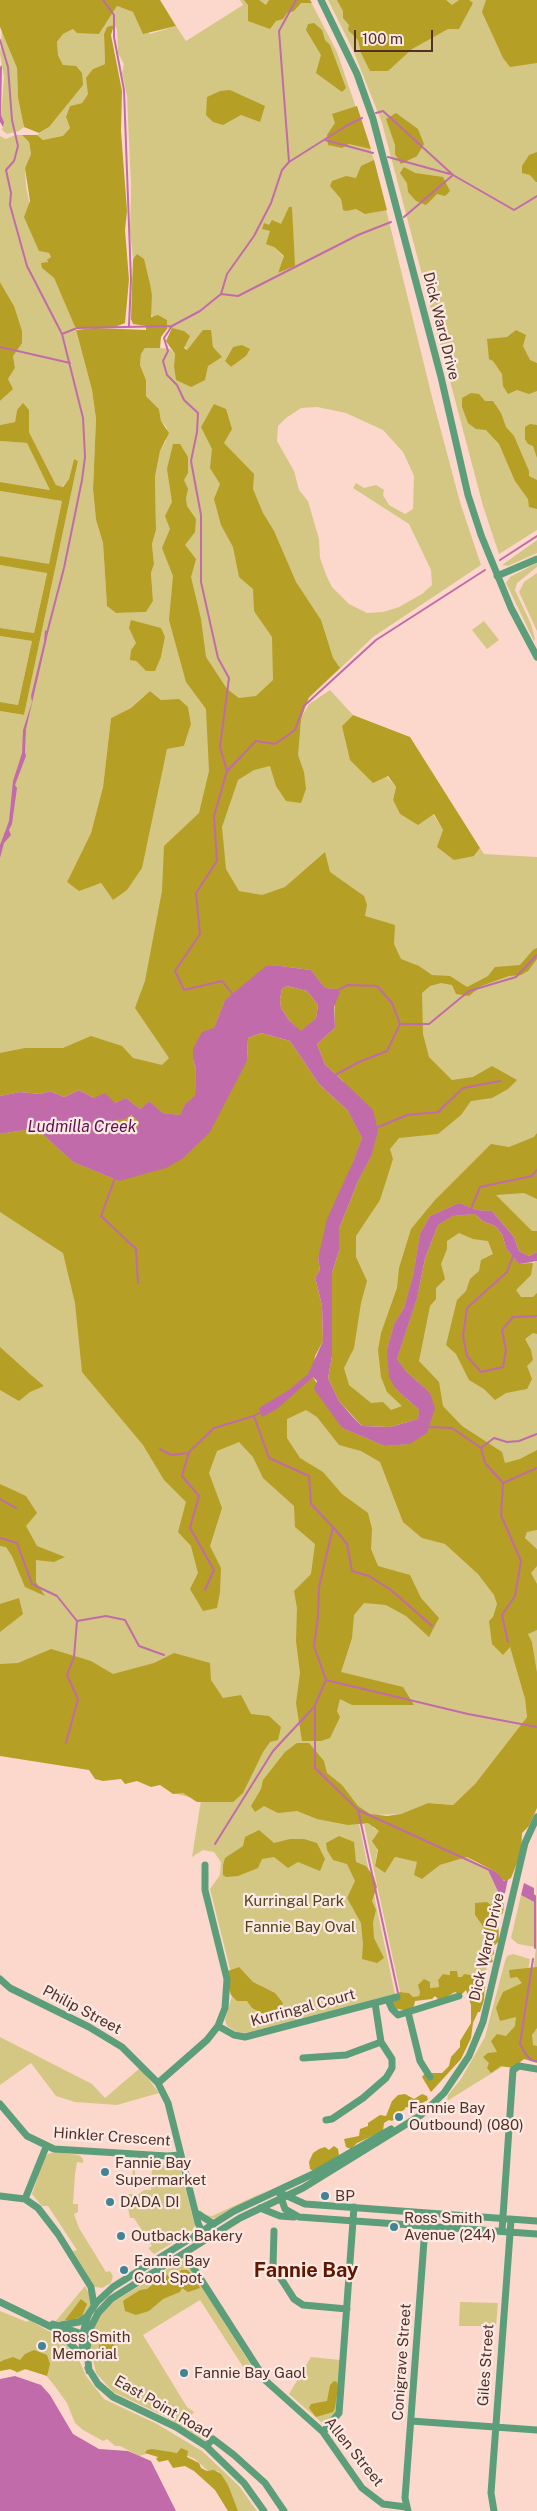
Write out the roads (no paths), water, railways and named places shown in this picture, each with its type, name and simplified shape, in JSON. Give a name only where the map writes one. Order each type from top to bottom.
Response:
[{"type":"street","name":"Dick Ward Drive","points":[[321,0],[357,74],[374,118],[438,368],[468,496],[493,565],[537,658]]},
{"type":"street","points":[[498,576],[537,559]]},
{"type":"street","name":"Dick Ward Drive","points":[[351,2154],[426,2111],[454,2080],[469,2056],[483,2022],[525,1843],[537,1817]]},
{"type":"street","points":[[158,2083],[197,2050],[218,2026],[225,2008],[227,1979],[205,1890],[205,1865]]},
{"type":"street","name":"Philip Street","points":[[0,1979],[10,1988],[89,2027],[122,2047],[158,2083],[168,2103],[180,2155],[206,2239]]},
{"type":"street","points":[[388,2000],[392,2009],[398,2015],[460,1996]]},
{"type":"street","name":"Kurringal Court","points":[[218,2026],[234,2035],[245,2037],[397,1997]]},
{"type":"street","points":[[326,2120],[332,2119],[386,2078],[392,2068],[392,2059],[380,2042],[375,2003]]},
{"type":"street","points":[[408,2012],[420,2061],[430,2077]]},
{"type":"street","points":[[303,2058],[346,2055],[380,2042]]},
{"type":"street","points":[[502,2231],[507,2219],[513,2070],[519,2066],[537,2069]]},
{"type":"street","name":"Hinkler Crescent","points":[[0,2104],[21,2130],[46,2146],[64,2151],[180,2155]]},
{"type":"street","points":[[25,2199],[46,2146]]},
{"type":"street","points":[[84,2336],[94,2318],[106,2304],[206,2239],[260,2208],[303,2188],[351,2154]]},
{"type":"street","points":[[89,2371],[84,2336],[88,2315],[94,2305],[108,2291],[214,2224],[351,2154]]},
{"type":"street","points":[[303,2188],[305,2200],[313,2204]]},
{"type":"street","points":[[280,2190],[284,2198],[286,2211],[299,2216]]},
{"type":"street","points":[[0,2196],[25,2199],[38,2208],[47,2218],[91,2287],[94,2305]]},
{"type":"street","points":[[284,2198],[299,2203],[354,2208],[537,2221]]},
{"type":"street","points":[[260,2208],[280,2216],[537,2234]]},
{"type":"street","points":[[323,2432],[339,2412],[354,2208]]},
{"type":"street","points":[[197,2212],[214,2224]]},
{"type":"street","name":"Conigrave Street","points":[[407,2509],[411,2421],[426,2214]]},
{"type":"street","name":"Giles Street","points":[[494,2511],[491,2493],[510,2232],[507,2219]]},
{"type":"street","points":[[274,2231],[272,2266],[294,2299],[303,2305],[347,2309]]},
{"type":"street","name":"Allen Street","points":[[184,2253],[263,2378],[323,2432],[362,2488],[380,2503],[407,2509]]},
{"type":"street","points":[[153,2262],[158,2270]]},
{"type":"street","points":[[91,2287],[108,2291]]},
{"type":"street","points":[[0,2302],[84,2336]]},
{"type":"street","points":[[48,2323],[71,2324],[88,2315]]},
{"type":"street","points":[[48,2323],[75,2346],[85,2362]]},
{"type":"street","name":"East Point Road","points":[[84,2336],[85,2362],[89,2371],[102,2388],[113,2398],[164,2421],[206,2446],[244,2483],[264,2511]]},
{"type":"street","points":[[411,2421],[537,2430]]},
{"type":"street","points":[[206,2446],[213,2438],[234,2454],[265,2483],[284,2511]]},
{"type":"water","points":[[2,65],[1,115],[4,122],[3,127],[0,122],[0,67]]},
{"type":"water","points":[[45,630],[48,632],[47,638],[26,729],[26,756],[15,785],[17,788],[12,824],[9,830],[11,835],[4,843],[0,858],[0,845],[9,821],[13,781],[22,753],[23,730],[32,702],[31,696],[44,642]]},
{"type":"water","name":"Ludmilla Creek","points":[[266,966],[311,970],[325,988],[335,989],[340,992],[334,1007],[335,1028],[317,1044],[325,1064],[373,1110],[378,1131],[371,1157],[359,1179],[339,1229],[339,1251],[332,1273],[332,1356],[328,1378],[339,1401],[362,1426],[390,1427],[418,1419],[419,1410],[396,1389],[389,1377],[387,1350],[394,1324],[404,1308],[413,1276],[420,1234],[430,1216],[459,1203],[476,1210],[492,1211],[514,1237],[519,1251],[529,1256],[537,1252],[537,1261],[519,1264],[506,1248],[502,1234],[495,1226],[482,1221],[475,1214],[453,1216],[438,1225],[425,1259],[417,1298],[397,1359],[405,1370],[430,1393],[435,1408],[427,1433],[410,1444],[385,1446],[342,1428],[314,1389],[317,1381],[313,1377],[277,1409],[262,1417],[259,1408],[289,1390],[308,1374],[323,1341],[322,1306],[315,1277],[320,1270],[318,1259],[327,1219],[362,1138],[348,1111],[319,1084],[290,1041],[261,1033],[248,1038],[247,1061],[210,1132],[182,1159],[166,1168],[119,1181],[73,1162],[36,1128],[0,1134],[0,1096],[20,1092],[40,1094],[50,1091],[64,1097],[79,1090],[94,1098],[105,1093],[115,1103],[126,1098],[140,1109],[149,1101],[163,1113],[180,1115],[185,1104],[195,1096],[196,1069],[193,1060],[193,1049],[202,1032],[214,1028],[225,1000]],"holes":[[[287,986],[307,991],[318,1005],[316,1018],[301,1031],[290,1021],[281,1008],[282,989]],[[131,1115],[139,1122],[138,1127],[134,1130],[126,1126],[124,1130],[114,1125],[116,1120],[125,1119]]]},
{"type":"water","points":[[488,1870],[496,1872],[504,1881],[508,1879],[505,1893],[500,1896]]},
{"type":"water","points":[[524,1883],[534,1888],[534,1902],[521,1895]]},
{"type":"water","points":[[15,2376],[41,2385],[50,2395],[73,2434],[99,2449],[128,2451],[151,2461],[176,2511],[0,2511],[0,2379]]},
{"type":"waterway","points":[[103,0],[114,15],[114,37],[124,90],[131,280],[129,326]]},
{"type":"waterway","points":[[289,162],[279,31],[296,0]]},
{"type":"waterway","points":[[0,40],[8,67],[12,120],[18,146],[14,161],[6,170],[11,193],[10,205],[27,266],[62,334],[83,418],[85,457],[82,480],[64,568],[47,633]]},
{"type":"waterway","points":[[376,113],[383,111],[453,175],[514,210],[537,196]]},
{"type":"waterway","points":[[62,334],[77,328],[172,326],[200,311],[221,294],[227,274],[254,236],[271,203],[282,170],[289,162],[362,118]]},
{"type":"waterway","points":[[325,140],[373,153]]},
{"type":"waterway","points":[[388,157],[450,174]]},
{"type":"waterway","points":[[404,217],[453,175]]},
{"type":"waterway","points":[[221,294],[238,296],[358,235],[391,222]]},
{"type":"waterway","points":[[172,326],[164,338],[168,351],[163,361],[167,375],[177,385],[184,400],[198,413],[197,432],[191,461],[201,515],[201,582],[218,658],[229,678],[220,747],[227,771],[214,816],[217,861],[196,893],[200,934],[175,971],[184,990],[222,981],[234,996]]},
{"type":"waterway","points":[[0,347],[70,363]]},
{"type":"waterway","points":[[500,560],[537,536]]},
{"type":"waterway","points":[[227,771],[256,741],[275,744],[295,730],[304,706],[376,640],[485,570]]},
{"type":"waterway","points":[[336,991],[348,985],[377,986],[392,1003],[400,1024],[429,1024],[469,991],[516,977],[537,955]]},
{"type":"waterway","points":[[335,1075],[359,1062],[387,1051],[400,1024]]},
{"type":"waterway","points":[[376,1128],[407,1115],[438,1112],[463,1088],[500,1081]]},
{"type":"waterway","points":[[471,1209],[480,1187],[532,1176],[537,1170]]},
{"type":"waterway","points":[[115,1178],[101,1216],[136,1249],[138,1283]]},
{"type":"waterway","points":[[513,1256],[507,1272],[467,1308],[463,1336],[467,1356],[481,1372],[503,1367],[506,1350],[502,1330],[513,1317],[537,1316]]},
{"type":"waterway","points":[[261,1412],[254,1416],[269,1458],[309,1476],[311,1504],[333,1527],[319,1587],[318,1617],[314,1646],[326,1680],[315,1705],[315,1768],[358,1810],[494,1872]]},
{"type":"waterway","points":[[205,1590],[214,1570],[190,1528],[199,1496],[182,1476],[189,1452],[214,1428],[254,1416]]},
{"type":"waterway","points":[[427,1427],[452,1428],[481,1448],[485,1463],[503,1483],[501,1515],[521,1561],[515,1596],[502,1615],[508,1642]]},
{"type":"waterway","points":[[481,1448],[494,1438],[507,1442],[519,1441],[537,1434]]},
{"type":"waterway","points":[[160,1449],[171,1455],[188,1453]]},
{"type":"waterway","points":[[503,1483],[537,1468]]},
{"type":"waterway","points":[[0,1499],[16,1508]]},
{"type":"waterway","points":[[333,1527],[347,1544],[352,1571],[369,1576],[391,1590],[432,1626]]},
{"type":"waterway","points":[[0,1538],[17,1543],[32,1584],[57,1596],[77,1621],[74,1657],[67,1675],[78,1699],[66,1743]]},
{"type":"waterway","points":[[77,1621],[106,1616],[125,1620],[139,1646],[164,1655]]},
{"type":"waterway","points":[[326,1680],[468,1714],[537,1727]]},
{"type":"waterway","points":[[215,1844],[273,1751],[314,1707]]},
{"type":"waterway","points":[[358,1810],[398,1993]]},
{"type":"waterway","points":[[532,1894],[535,1896],[535,1948]]},
{"type":"waterway","points":[[533,1959],[520,2044],[531,2060],[537,2061]]},
{"type":"place","name":"Fannie Bay Outbound) (080)","points":[[399,2117]]},
{"type":"place","name":"Fannie Bay Supermarket","points":[[105,2172]]},
{"type":"place","name":"BP","points":[[325,2196]]},
{"type":"place","name":"DADA DI","points":[[110,2202]]},
{"type":"place","name":"Ross Smith Avenue (244)","points":[[394,2227]]},
{"type":"place","name":"Outback Bakery","points":[[121,2236]]},
{"type":"place","name":"Fannie Bay Cool Spot","points":[[124,2270]]},
{"type":"place","name":"Ross Smith Memorial","points":[[42,2346]]},
{"type":"place","name":"Fannie Bay Gaol","points":[[184,2373]]},
{"type":"district","name":"Fannie Bay","points":[[306,2271]]},
{"type":"park label","name":"Kurringal Park","points":[[294,1901]]},
{"type":"park label","name":"Fannie Bay Oval","points":[[300,1927]]}]
